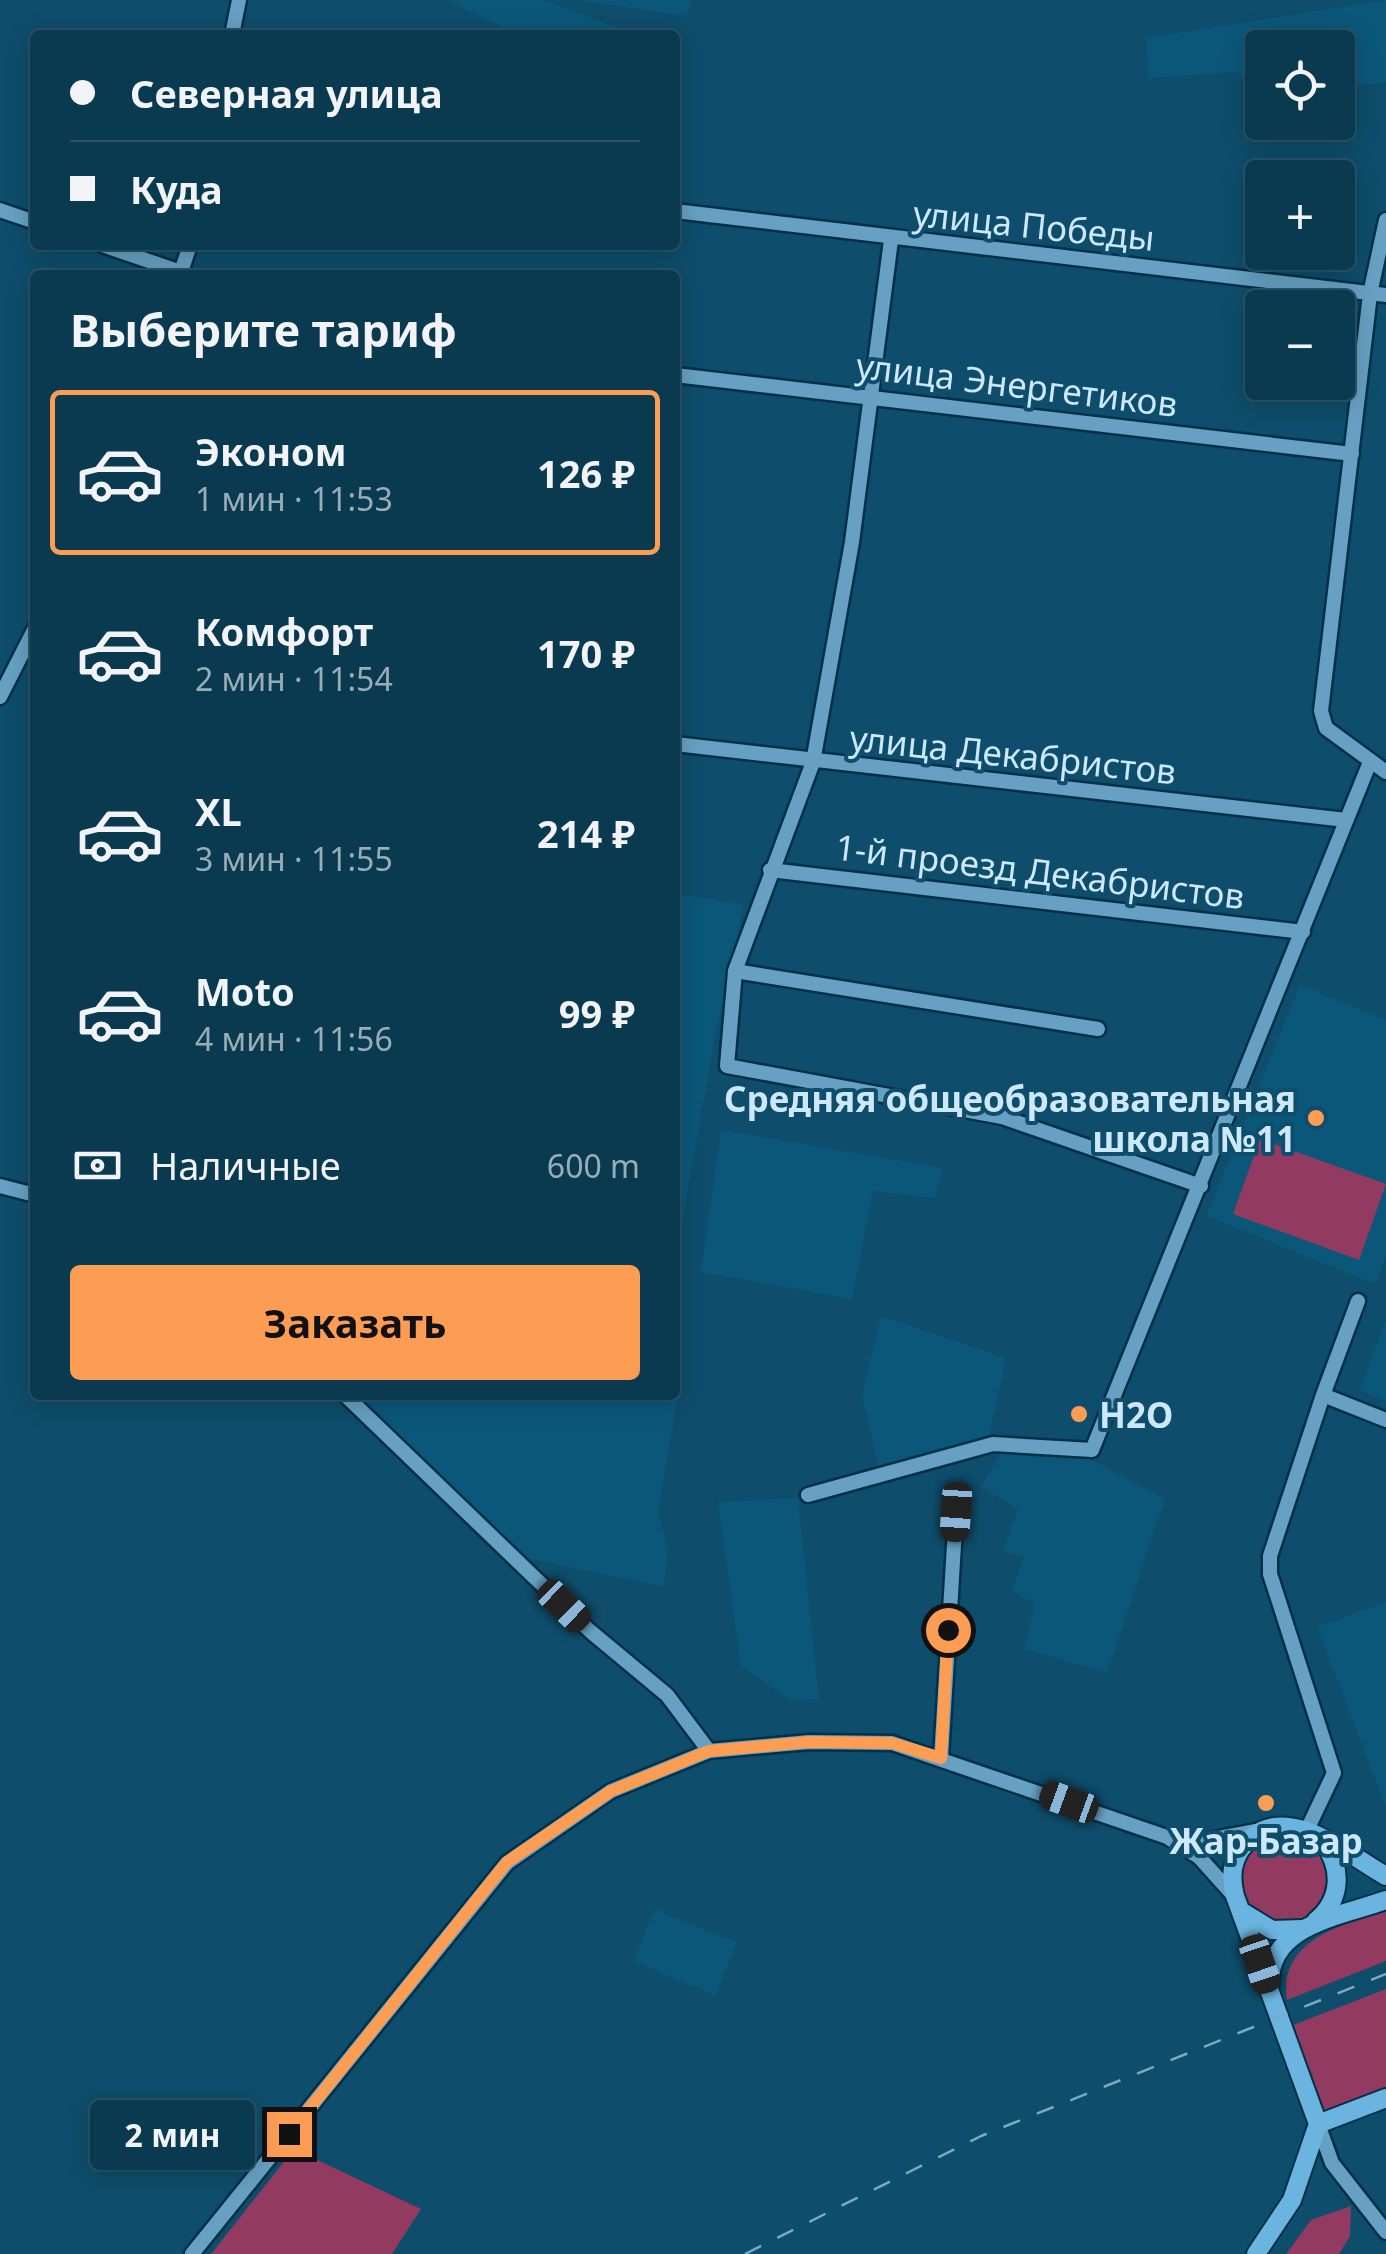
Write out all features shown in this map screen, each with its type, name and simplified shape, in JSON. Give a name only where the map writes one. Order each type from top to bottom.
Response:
[{"type":"main road","points":[[1256,2254],[1292,2200],[1318,2124],[1237,1901],[1232,1876],[1236,1856],[1249,1839],[1267,1828],[1287,1826],[1312,1833],[1386,1876]]},
{"type":"main road","points":[[1271,1994],[1273,1961],[1280,1948],[1333,1901],[1338,1881],[1330,1851],[1312,1833]]},
{"type":"main road","points":[[1237,1901],[1253,1921],[1272,1930],[1307,1926],[1386,1900]]},
{"type":"main road","points":[[1318,2124],[1386,2098]]},
{"type":"street","points":[[233,30],[239,0]]},
{"type":"street","points":[[0,210],[30,220]]},
{"type":"street","name":"улица Победы","points":[[680,212],[891,240],[1378,294]]},
{"type":"street","points":[[1386,220],[1321,711],[1326,728],[1386,772]]},
{"type":"street","points":[[891,240],[852,542],[813,762],[735,971],[727,1066],[1002,1118],[1201,1186]]},
{"type":"street","points":[[116,250],[172,270]]},
{"type":"street","name":"улица Энергетиков","points":[[680,377],[1352,454]]},
{"type":"street","points":[[0,697],[30,638]]},
{"type":"street","name":"улица Декабристов","points":[[680,745],[1346,820]]},
{"type":"street","points":[[808,1495],[993,1444],[1092,1450],[1370,762]]},
{"type":"street","name":"1-й проезд Декабристов","points":[[770,870],[1303,932]]},
{"type":"street","points":[[735,971],[1098,1028]]},
{"type":"street","points":[[0,1186],[30,1194]]},
{"type":"street","points":[[1312,1833],[1334,1773],[1270,1574],[1270,1556],[1322,1396],[1358,1302]]},
{"type":"street","points":[[1322,1396],[1386,1420]]},
{"type":"street","points":[[350,1400],[590,1631],[667,1695],[709,1751]]},
{"type":"street","points":[[941,1758],[956,1512]]},
{"type":"street","points":[[192,2254],[507,1862],[611,1791],[709,1751],[809,1742],[892,1743],[1167,1837],[1203,1842],[1267,1828]]},
{"type":"street","points":[[1167,1837],[1199,1857],[1237,1901]]},
{"type":"street","points":[[1318,2124],[1332,2163],[1386,2232]]},
{"type":"shaded area","points":[[447,0],[542,0],[623,30],[508,30]]},
{"type":"shaded area","points":[[577,0],[692,0],[686,16]]},
{"type":"shaded area","points":[[1386,0],[1386,82],[1355,86],[1355,30],[1245,30],[1245,84],[1237,72],[1149,78],[1146,38]]},
{"type":"shaded area","points":[[680,894],[744,905],[714,1041],[680,1234]]},
{"type":"shaded area","name":"Средняя общеобразовательная школа №11","points":[[1300,985],[1386,1020],[1386,1256],[1375,1284],[1206,1216]]},
{"type":"shaded area","points":[[721,1130],[943,1168],[935,1198],[873,1191],[852,1299],[701,1272]]},
{"type":"shaded area","points":[[1260,1139],[1386,1184],[1359,1260],[1233,1214]]},
{"type":"shaded area","points":[[881,1316],[1006,1358],[987,1446],[878,1466],[862,1394]]},
{"type":"shaded area","points":[[1386,1320],[1386,1401],[1359,1390]]},
{"type":"shaded area","points":[[362,1400],[677,1400],[658,1512],[668,1548],[664,1587],[527,1558]]},
{"type":"shaded area","points":[[1003,1449],[1088,1458],[1165,1499],[1107,1673],[1024,1649],[1035,1604],[1012,1590],[1024,1558],[1003,1551],[1018,1509],[981,1487]]},
{"type":"shaded area","points":[[798,1498],[819,1699],[791,1701],[741,1666],[718,1502]]},
{"type":"shaded area","points":[[1386,1602],[1386,1807],[1317,1627]]},
{"type":"shaded area","points":[[1285,1833],[1302,1836],[1317,1846],[1327,1861],[1327,1895],[1317,1910],[1302,1920],[1285,1923],[1268,1920],[1253,1910],[1243,1895],[1240,1878],[1243,1861],[1253,1846],[1268,1836]]},
{"type":"shaded area","points":[[654,1909],[737,1943],[715,1996],[634,1961]]},
{"type":"shaded area","points":[[1386,1909],[1386,1961],[1287,2000],[1292,1963],[1303,1949],[1333,1929]]},
{"type":"shaded area","points":[[1386,1989],[1386,2093],[1320,2119],[1293,2025]]},
{"type":"shaded area","points":[[294,2149],[421,2209],[392,2254],[211,2254]]},
{"type":"shaded area","points":[[1351,2206],[1350,2236],[1339,2254],[1286,2254],[1311,2220]]},
{"type":"railway","points":[[745,2254],[981,2136],[1386,1974]]},
{"type":"place","name":"Средняя общеобразовательная школа №11","points":[[1316,1118]]},
{"type":"place","name":"Н2О","points":[[1079,1414]]},
{"type":"place","name":"Жар-Базар","points":[[1266,1803]]},
{"type":"route","points":[[289,2134],[507,1862],[611,1791],[709,1751],[809,1742],[892,1743],[941,1758],[948,1630]]}]
